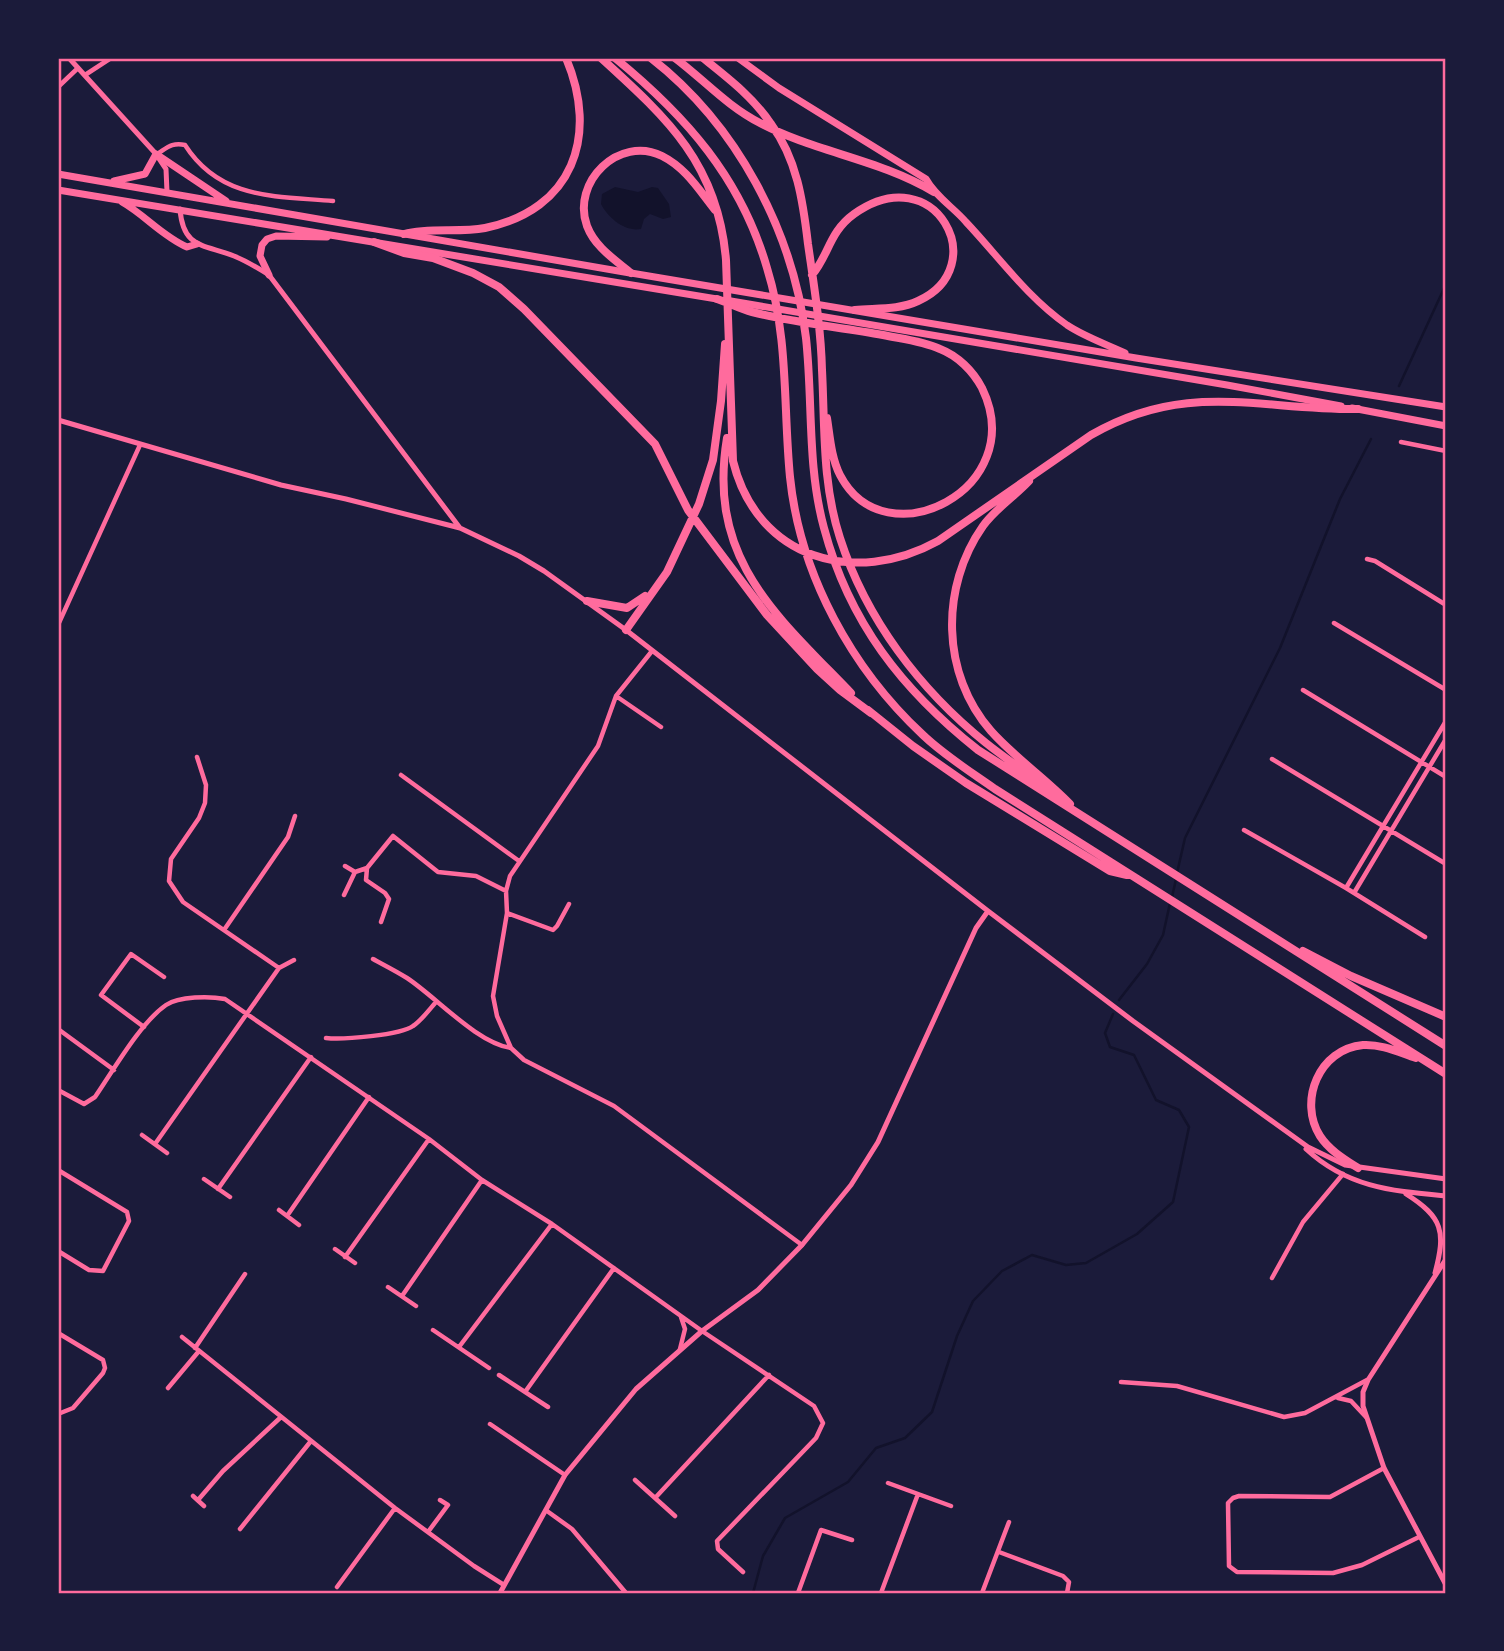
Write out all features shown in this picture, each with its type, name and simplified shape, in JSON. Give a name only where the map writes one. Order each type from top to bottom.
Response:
[{"type":"highway","points":[[404,234],[422,230],[469,230],[503,223],[529,212],[552,195],[574,162],[579,140],[580,107],[566,58]]},
{"type":"highway","points":[[601,58],[642,96],[682,141],[703,172],[719,215],[726,260],[732,446],[736,474],[756,514],[795,548],[819,558],[848,563],[871,563],[897,558],[931,545],[1042,467],[1118,420],[1170,404],[1215,401],[1324,410],[1358,410]]},
{"type":"highway","points":[[615,58],[675,110],[714,158],[755,233],[767,268],[782,336],[790,480],[797,515],[819,585],[838,626],[859,660],[890,701],[924,736],[995,789],[1446,1074]]},
{"type":"highway","points":[[651,58],[685,87],[734,147],[762,194],[780,234],[791,266],[806,340],[813,471],[832,557],[866,628],[907,686],[941,720],[978,750],[1446,1045]]},
{"type":"highway","points":[[675,58],[733,106],[759,123],[895,173],[934,192]]},
{"type":"highway","points":[[705,58],[744,92],[771,123],[788,151],[803,205],[821,343],[824,458],[832,509],[849,563],[866,600],[892,643],[940,701],[985,742],[1079,814]]},
{"type":"highway","points":[[631,273],[593,239],[584,217],[585,196],[589,185],[595,173],[612,158],[633,152],[663,156],[699,187],[719,215]]},
{"type":"highway","points":[[812,275],[834,233],[852,215],[865,207],[903,197],[923,202],[932,208],[946,222],[953,248],[951,267],[938,287],[921,300],[908,305],[855,310]]},
{"type":"highway","points":[[374,242],[404,253],[433,258],[473,273],[499,288],[524,309],[655,444],[688,510],[767,615],[840,690],[966,783],[1110,871],[1134,877]]},
{"type":"highway","points":[[717,299],[751,312],[924,344],[953,356],[973,374],[986,397],[992,420],[988,453],[974,480],[950,501],[915,513],[881,509],[860,499],[839,474],[830,442],[823,396]]},
{"type":"highway","points":[[626,630],[658,586],[699,504],[713,460],[727,327]]},
{"type":"highway","points":[[731,421],[725,452],[724,497],[728,527],[737,553],[774,610],[871,713]]},
{"type":"highway","points":[[1042,467],[985,523],[969,548],[955,591],[952,637],[954,655],[967,692],[982,720],[1004,744],[1048,780],[1079,814]]},
{"type":"highway","points":[[587,601],[620,608],[635,604],[652,589],[676,554]]},
{"type":"highway","points":[[1276,940],[1446,1017]]},
{"type":"highway","points":[[1357,1168],[1329,1147],[1315,1126],[1311,1102],[1313,1088],[1320,1072],[1340,1053],[1366,1045],[1392,1049],[1426,1062]]},
{"type":"main road","points":[[738,58],[779,88],[909,166],[926,179],[934,192],[965,220],[1019,283],[1045,308],[1084,335],[1136,358]]},
{"type":"main road","points":[[107,182],[145,174],[156,154],[228,203]]},
{"type":"main road","points":[[58,174],[1136,358],[1446,407]]},
{"type":"main road","points":[[58,190],[1227,385],[1446,426]]},
{"type":"main road","points":[[115,198],[148,218],[168,237],[187,247],[197,244]]},
{"type":"main road","points":[[269,275],[260,256],[262,244],[267,239],[276,236],[343,236]]},
{"type":"street","points":[[69,58],[156,154],[166,169],[167,192]]},
{"type":"street","points":[[85,75],[111,58]]},
{"type":"street","points":[[58,86],[78,68]]},
{"type":"street","points":[[156,154],[171,144],[185,145],[194,160],[226,185],[263,194],[333,201]]},
{"type":"street","points":[[180,209],[181,226],[197,244],[234,256],[269,275],[460,528]]},
{"type":"street","points":[[58,420],[281,485],[460,528],[542,569],[626,630],[1133,1021],[1308,1147],[1357,1168],[1446,1179]]},
{"type":"street","points":[[1401,442],[1446,451]]},
{"type":"street","points":[[58,625],[140,445]]},
{"type":"street","points":[[1367,559],[1375,561],[1446,605]]},
{"type":"street","points":[[1334,623],[1446,690]]},
{"type":"street","points":[[652,651],[616,696],[598,746],[510,876],[506,891],[507,913],[493,996],[497,1016],[511,1048],[524,1060],[614,1105],[802,1245]]},
{"type":"street","points":[[1303,690],[1446,777]]},
{"type":"street","points":[[616,696],[661,727]]},
{"type":"street","points":[[1346,888],[1446,721]]},
{"type":"street","points":[[1354,893],[1446,739]]},
{"type":"street","points":[[197,757],[206,785],[205,803],[200,818],[171,859],[169,881],[183,902],[279,968]]},
{"type":"street","points":[[1272,759],[1446,864]]},
{"type":"street","points":[[401,775],[519,861]]},
{"type":"street","points":[[224,930],[288,837],[295,816]]},
{"type":"street","points":[[1244,830],[1425,937]]},
{"type":"street","points":[[344,895],[355,872],[367,868],[393,836],[438,872],[476,876],[506,891]]},
{"type":"street","points":[[345,866],[355,872]]},
{"type":"street","points":[[367,868],[366,880],[389,899],[381,922]]},
{"type":"street","points":[[507,913],[553,930],[569,904]]},
{"type":"street","points":[[500,1593],[565,1475],[636,1389],[702,1331],[758,1290],[802,1245],[851,1185],[878,1142],[976,928],[988,911]]},
{"type":"street","points":[[144,1027],[101,995],[131,954],[164,977]]},
{"type":"street","points":[[373,959],[407,978],[498,1046],[511,1048]]},
{"type":"street","points":[[155,1144],[279,968],[294,960]]},
{"type":"street","points":[[58,1090],[84,1104],[95,1097],[144,1027],[167,1003],[207,996],[225,999],[429,1139],[482,1180],[552,1224],[702,1331],[814,1406],[823,1423],[816,1438],[718,1541],[718,1549],[743,1572]]},
{"type":"street","points":[[326,1038],[336,1040],[405,1030],[413,1026],[436,1002]]},
{"type":"street","points":[[58,1029],[114,1070]]},
{"type":"street","points":[[218,1189],[311,1057]]},
{"type":"street","points":[[287,1216],[369,1097]]},
{"type":"street","points":[[142,1135],[167,1153]]},
{"type":"street","points":[[1294,1137],[1312,1155],[1359,1183],[1404,1192],[1446,1196]]},
{"type":"street","points":[[345,1257],[429,1139]]},
{"type":"street","points":[[58,1170],[127,1212],[130,1221],[103,1271],[89,1270],[58,1251]]},
{"type":"street","points":[[1272,1278],[1303,1222],[1343,1174]]},
{"type":"street","points":[[204,1178],[230,1197]]},
{"type":"street","points":[[402,1296],[482,1180]]},
{"type":"street","points":[[1404,1192],[1437,1219],[1441,1240],[1433,1280]]},
{"type":"street","points":[[279,1210],[299,1225]]},
{"type":"street","points":[[459,1347],[552,1224]]},
{"type":"street","points":[[335,1249],[355,1263]]},
{"type":"street","points":[[1446,1259],[1368,1380],[1363,1392],[1363,1406],[1384,1468],[1446,1586]]},
{"type":"street","points":[[525,1392],[614,1268]]},
{"type":"street","points":[[168,1388],[197,1350],[245,1274]]},
{"type":"street","points":[[388,1287],[416,1306]]},
{"type":"street","points":[[679,1352],[685,1329],[681,1316]]},
{"type":"street","points":[[433,1330],[489,1368]]},
{"type":"street","points":[[58,1333],[103,1360],[105,1368],[72,1408],[58,1414]]},
{"type":"street","points":[[182,1337],[395,1508],[505,1586]]},
{"type":"street","points":[[499,1375],[548,1407]]},
{"type":"street","points":[[656,1497],[769,1375]]},
{"type":"street","points":[[1121,1381],[1177,1387],[1284,1417],[1305,1413],[1368,1380]]},
{"type":"street","points":[[1333,1399],[1344,1398],[1351,1401],[1367,1418]]},
{"type":"street","points":[[198,1500],[223,1471],[280,1418]]},
{"type":"street","points":[[490,1424],[565,1475]]},
{"type":"street","points":[[240,1529],[311,1441]]},
{"type":"street","points":[[1384,1468],[1330,1497],[1233,1498],[1228,1503],[1229,1566],[1237,1572],[1333,1573],[1362,1565],[1419,1537]]},
{"type":"street","points":[[635,1480],[675,1516]]},
{"type":"street","points":[[888,1483],[951,1506]]},
{"type":"street","points":[[881,1593],[918,1494]]},
{"type":"street","points":[[193,1496],[204,1506]]},
{"type":"street","points":[[428,1532],[448,1505],[440,1500]]},
{"type":"street","points":[[337,1587],[395,1508]]},
{"type":"street","points":[[547,1511],[572,1530],[626,1593]]},
{"type":"street","points":[[982,1593],[1009,1522]]},
{"type":"street","points":[[798,1593],[821,1530],[852,1540]]},
{"type":"street","points":[[999,1552],[1063,1576],[1069,1582],[1067,1593]]},
{"type":"shaded area","points":[[615,187],[638,192],[652,187],[658,188],[669,204],[671,217],[663,219],[650,214],[644,219],[641,229],[623,226],[608,214],[601,204],[602,194]]},
{"type":"waterway","points":[[1399,386],[1446,284]]},
{"type":"waterway","points":[[1177,873],[1185,838],[1280,648],[1340,499],[1371,439]]},
{"type":"waterway","points":[[1172,897],[1176,879]]},
{"type":"waterway","points":[[1119,1000],[1147,964],[1163,935],[1170,903]]},
{"type":"waterway","points":[[753,1593],[763,1556],[785,1518],[848,1482],[876,1448],[905,1438],[932,1412],[957,1336],[973,1301],[1002,1271],[1032,1255],[1066,1265],[1086,1263],[1137,1234],[1173,1202],[1189,1127],[1179,1110],[1156,1100],[1134,1055],[1110,1047],[1105,1033],[1113,1014]]}]
